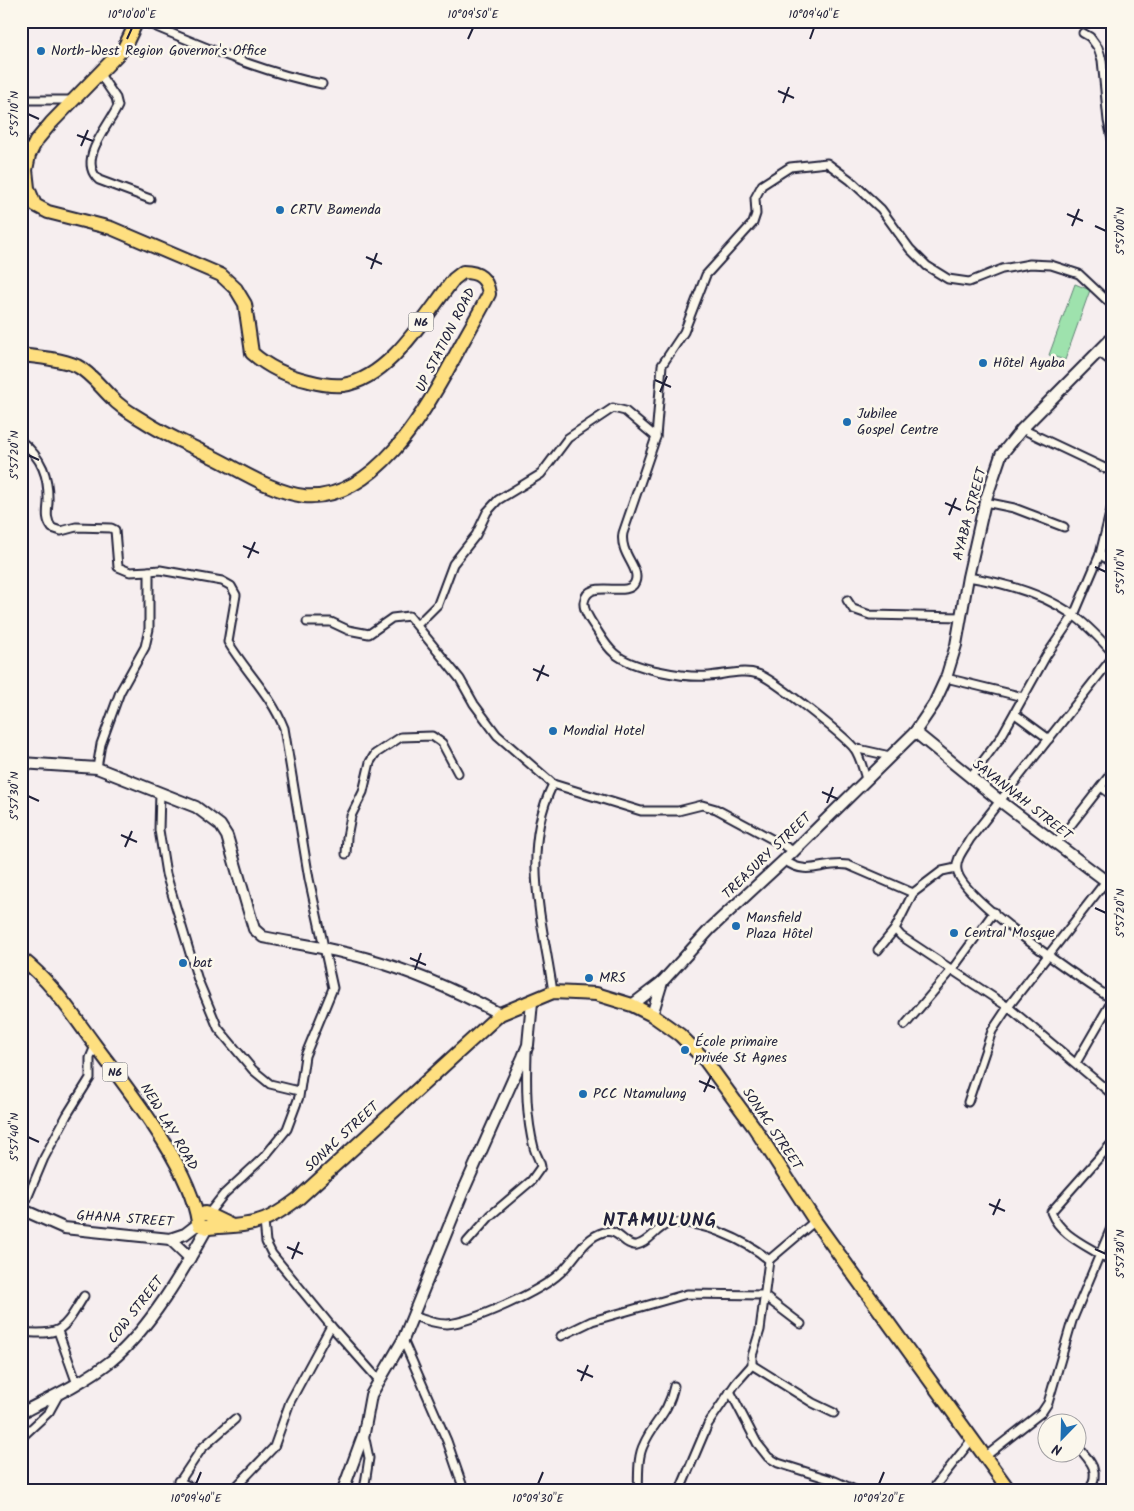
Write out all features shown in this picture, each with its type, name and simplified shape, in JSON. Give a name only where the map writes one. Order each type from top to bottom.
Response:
[{"type":"highway","name":"UP STATION ROAD","points":[[21,354],[77,366],[90,375],[114,401],[170,437],[288,493],[306,496],[336,492],[381,464],[411,430],[442,382],[489,294],[488,283],[481,275],[463,272],[454,280],[410,338],[388,362],[366,376],[345,385],[330,385],[290,377],[265,364],[252,353],[245,304],[236,289],[221,275],[111,228],[48,212],[35,206],[28,188],[26,170],[29,156],[51,123],[124,48],[137,21]]},
{"type":"highway","name":"NEW LAY ROAD","points":[[21,958],[52,986],[145,1114],[205,1221]]},
{"type":"highway","name":"SONAC STREET","points":[[205,1221],[232,1227],[264,1221],[299,1198],[500,1014],[554,992],[596,994],[632,1005],[652,1015],[680,1035],[705,1060],[754,1127],[814,1221],[1010,1490]]},
{"type":"street","points":[[142,21],[241,60],[300,80],[322,84]]},
{"type":"street","points":[[1083,33],[1090,37],[1098,48],[1102,60],[1108,121],[1113,143]]},
{"type":"street","points":[[99,73],[116,98],[118,106],[92,154],[91,166],[93,175],[99,180],[150,199]]},
{"type":"street","points":[[21,100],[73,100]]},
{"type":"street","points":[[866,779],[854,748],[818,716],[759,674],[698,677],[639,666],[615,654],[606,645],[585,610],[584,601],[587,594],[594,590],[628,588],[633,586],[636,580],[636,572],[623,550],[621,542],[656,437],[662,365],[684,332],[703,280],[753,223],[756,214],[755,198],[762,185],[790,167],[820,162],[834,167],[886,216],[910,249],[927,266],[948,279],[969,282],[1008,267],[1030,264],[1050,265],[1079,274],[1113,306]]},
{"type":"street","name":"AYABA STREET","points":[[915,732],[934,704],[946,678],[985,502],[1001,455],[1022,429],[1113,337]]},
{"type":"street","points":[[1099,352],[1113,363]]},
{"type":"street","points":[[417,624],[438,604],[453,564],[476,535],[487,512],[498,500],[541,474],[564,442],[574,433],[613,408],[625,411],[656,437]]},
{"type":"street","points":[[1022,429],[1113,472]]},
{"type":"street","points":[[21,442],[40,460],[44,468],[48,501],[46,515],[52,528],[61,531],[76,527],[110,528],[115,530],[118,567],[130,572],[160,570],[222,581],[231,586],[236,595],[228,642],[262,687],[276,709],[284,728],[309,879],[333,988],[305,1056],[300,1091],[287,1129],[265,1156],[224,1194],[205,1221]]},
{"type":"street","points":[[971,777],[1015,714],[1046,656],[1074,615],[1100,554],[1113,501]]},
{"type":"street","points":[[985,502],[1014,508],[1064,527]]},
{"type":"street","points":[[1100,554],[1113,564]]},
{"type":"street","points":[[97,768],[101,744],[120,692],[145,647],[149,629],[149,571]]},
{"type":"street","points":[[968,577],[1003,582],[1029,591],[1074,615],[1113,652]]},
{"type":"street","points":[[847,600],[853,609],[870,615],[961,617]]},
{"type":"street","points":[[307,622],[331,622],[354,631],[369,634],[392,618],[402,615],[409,616],[460,679],[474,704],[497,735],[553,784],[641,811],[678,811],[702,805],[716,810],[794,851]]},
{"type":"street","points":[[1076,1063],[1113,999],[1049,956],[994,912],[963,885],[956,868],[958,859],[970,839],[1113,657]]},
{"type":"street","points":[[946,678],[1023,697]]},
{"type":"street","points":[[1015,714],[1049,738]]},
{"type":"street","name":"TREASURY STREET","points":[[632,1005],[662,982],[712,928],[794,851],[915,732]]},
{"type":"street","name":"SAVANNAH STREET","points":[[915,732],[1000,801],[1109,884]]},
{"type":"street","points":[[346,854],[351,816],[363,792],[370,762],[375,754],[401,737],[432,736],[442,743],[458,773]]},
{"type":"street","points":[[854,748],[890,756]]},
{"type":"street","points":[[21,763],[97,768],[196,807],[220,825],[228,836],[254,929],[263,937],[364,958],[419,976],[500,1014]]},
{"type":"street","points":[[1056,844],[1113,771]]},
{"type":"street","points":[[553,784],[539,820],[535,880],[554,992]]},
{"type":"street","points":[[1101,787],[1113,796]]},
{"type":"street","points":[[160,792],[159,830],[166,874],[198,980],[218,1028],[253,1070],[270,1084],[300,1091]]},
{"type":"street","points":[[784,860],[798,868],[806,869],[838,863],[848,865],[913,893]]},
{"type":"street","points":[[878,950],[895,929],[913,893],[942,872],[956,868]]},
{"type":"street","points":[[968,1102],[992,1031],[1008,1007],[1109,884],[1113,873]]},
{"type":"street","points":[[905,1025],[951,971],[994,912]]},
{"type":"street","points":[[895,929],[901,936],[951,971],[1008,1007],[1113,1095]]},
{"type":"street","name":"TREASURY STREET","points":[[652,1015],[662,982]]},
{"type":"street","points":[[466,1242],[491,1215],[531,1182],[541,1167],[534,1149],[526,1090],[532,1002]]},
{"type":"street","points":[[343,1490],[364,1433],[370,1395],[378,1378],[404,1340],[462,1194],[528,1045]]},
{"type":"street","points":[[22,1211],[44,1158],[90,1078],[90,1058],[95,1046]]},
{"type":"street","points":[[1113,1142],[1050,1212],[1054,1220],[1076,1241],[1101,1254],[1113,1263]]},
{"type":"street","name":"GHANA STREET","points":[[22,1211],[64,1228],[170,1239],[185,1234],[205,1221]]},
{"type":"street","name":"COW STREET","points":[[21,1413],[77,1384],[122,1351],[139,1332],[189,1260],[205,1221]]},
{"type":"street","points":[[264,1221],[266,1242],[272,1254],[331,1326],[378,1378]]},
{"type":"street","points":[[680,1490],[708,1424],[730,1391],[752,1365],[752,1356],[760,1330],[763,1295],[770,1260],[814,1221]]},
{"type":"street","points":[[986,1456],[1042,1412],[1048,1403],[1072,1321],[1113,1222]]},
{"type":"street","points":[[414,1316],[433,1323],[449,1324],[494,1308],[545,1285],[563,1271],[586,1242],[605,1231],[614,1231],[631,1245],[636,1245],[650,1238],[663,1226],[670,1224],[694,1224],[753,1247],[770,1260]]},
{"type":"street","points":[[170,1239],[189,1260]]},
{"type":"street","points":[[561,1336],[592,1321],[687,1294],[763,1295],[802,1324]]},
{"type":"street","points":[[21,1332],[43,1334],[58,1331],[64,1327],[84,1296]]},
{"type":"street","points":[[233,1490],[274,1447],[290,1402],[331,1326]]},
{"type":"street","points":[[58,1331],[77,1384]]},
{"type":"street","points":[[404,1340],[447,1441],[464,1490]]},
{"type":"street","points":[[752,1365],[813,1403],[834,1413]]},
{"type":"street","points":[[638,1490],[640,1454],[644,1444],[670,1404],[674,1386]]},
{"type":"street","points":[[730,1391],[757,1443],[768,1457],[778,1463],[835,1481],[855,1490]]},
{"type":"street","points":[[21,1438],[50,1412],[59,1394]]},
{"type":"street","points":[[174,1490],[178,1481],[202,1448],[235,1418]]},
{"type":"street","points":[[364,1433],[369,1458],[364,1490]]},
{"type":"street","points":[[932,1490],[973,1438]]},
{"type":"street","points":[[1086,1456],[1093,1463],[1094,1483],[1089,1490]]},
{"type":"street","points":[[178,1481],[197,1490]]},
{"type":"green space","points":[[1075,284],[1090,290],[1065,360],[1049,355]]},
{"type":"place","name":"North-West Region Governor's Office","points":[[41,51]]},
{"type":"place","name":"CRTV Bamenda","points":[[280,210]]},
{"type":"place","name":"Hôtel Ayaba","points":[[983,363]]},
{"type":"place","name":"Jubilee Gospel Centre","points":[[847,422]]},
{"type":"place","name":"Mondial Hotel","points":[[553,731]]},
{"type":"place","name":"Mansfield Plaza Hôtel","points":[[736,926]]},
{"type":"place","name":"Central Mosque","points":[[954,933]]},
{"type":"place","name":"bat","points":[[183,963]]},
{"type":"place","name":"MRS","points":[[589,978]]},
{"type":"place","name":"École primaire privée St Agnes","points":[[685,1050]]},
{"type":"place","name":"PCC Ntamulung","points":[[583,1094]]},
{"type":"district","name":"NTAMULUNG","points":[[660,1221]]}]
